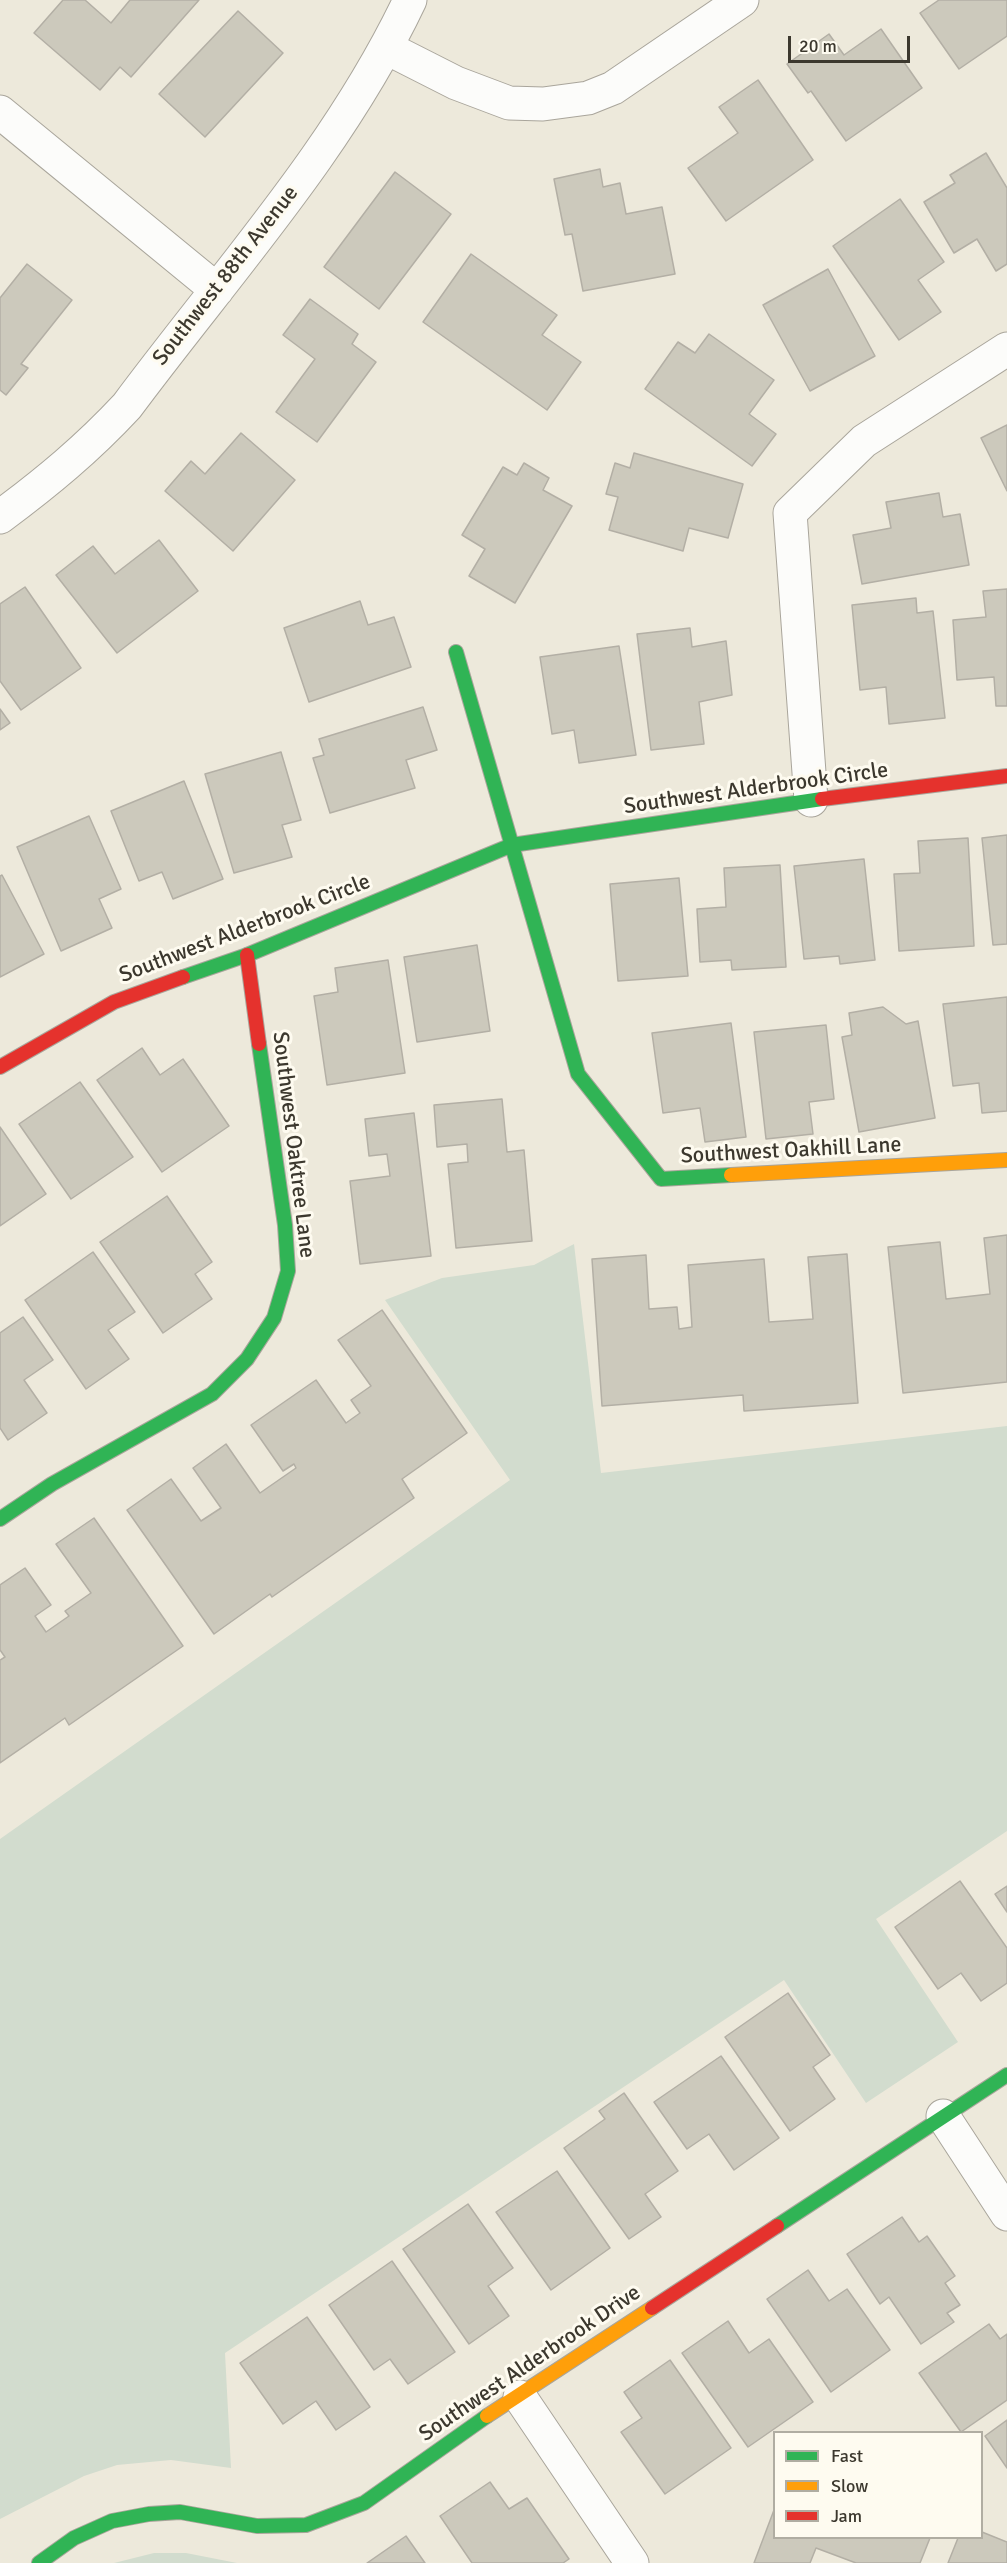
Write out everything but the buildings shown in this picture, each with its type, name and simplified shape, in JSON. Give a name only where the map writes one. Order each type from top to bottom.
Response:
[{"type":"street","name":"Southwest 88th Avenue","points":[[0,517],[54,478],[88,447],[127,406],[217,290],[353,106],[387,48],[410,0]]},
{"type":"street","points":[[387,48],[456,83],[509,103],[543,104],[577,100],[613,88],[742,0]]},
{"type":"street","points":[[0,112],[217,290]]},
{"type":"street","points":[[811,800],[790,513],[864,441],[1007,348]]},
{"type":"street","points":[[456,652],[512,845]]},
{"type":"street","name":"Southwest Alderbrook Circle","points":[[0,1067],[114,1002],[246,955],[512,845],[811,800],[1007,776]]},
{"type":"street","name":"Southwest Oakhill Lane","points":[[512,845],[578,1074],[661,1179],[1007,1160]]},
{"type":"street","name":"Southwest Oaktree Lane","points":[[0,1519],[52,1484],[212,1394],[248,1359],[274,1318],[288,1271],[246,955]]},
{"type":"street","name":"Southwest Alderbrook Drive","points":[[39,2563],[74,2538],[112,2521],[149,2514],[180,2512],[257,2526],[306,2525],[364,2503],[469,2428],[520,2397],[1007,2075]]},
{"type":"street","points":[[943,2116],[1007,2214]]},
{"type":"street","points":[[520,2397],[632,2563]]},
{"type":"green space","points":[[574,1244],[601,1473],[1007,1426],[1007,1831],[876,1919],[958,2042],[866,2103],[784,1980],[225,2353],[231,2468],[171,2460],[117,2465],[84,2476],[0,2519],[0,1839],[510,1480],[385,1300],[442,1278],[534,1265]]},
{"type":"green space","points":[[154,2553],[186,2553],[237,2563],[114,2563]]},
{"type":"traffic: fast","points":[[456,652],[578,1074],[661,1179],[731,1175]]},
{"type":"traffic: fast","points":[[183,977],[247,955],[512,845],[822,799]]},
{"type":"traffic: fast","points":[[0,1519],[52,1484],[212,1394],[247,1359],[274,1318],[288,1271],[285,1225],[259,1044]]},
{"type":"traffic: fast","points":[[777,2226],[1007,2075]]},
{"type":"traffic: fast","points":[[39,2563],[74,2538],[112,2521],[149,2514],[180,2512],[257,2526],[306,2525],[364,2503],[487,2416]]},
{"type":"traffic: slow","points":[[731,1175],[1007,1160]]},
{"type":"traffic: slow","points":[[487,2416],[652,2308]]},
{"type":"traffic: jam","points":[[822,799],[1007,776]]},
{"type":"traffic: jam","points":[[247,955],[259,1044]]},
{"type":"traffic: jam","points":[[0,1067],[114,1002],[183,977]]},
{"type":"traffic: jam","points":[[652,2308],[777,2226]]}]
